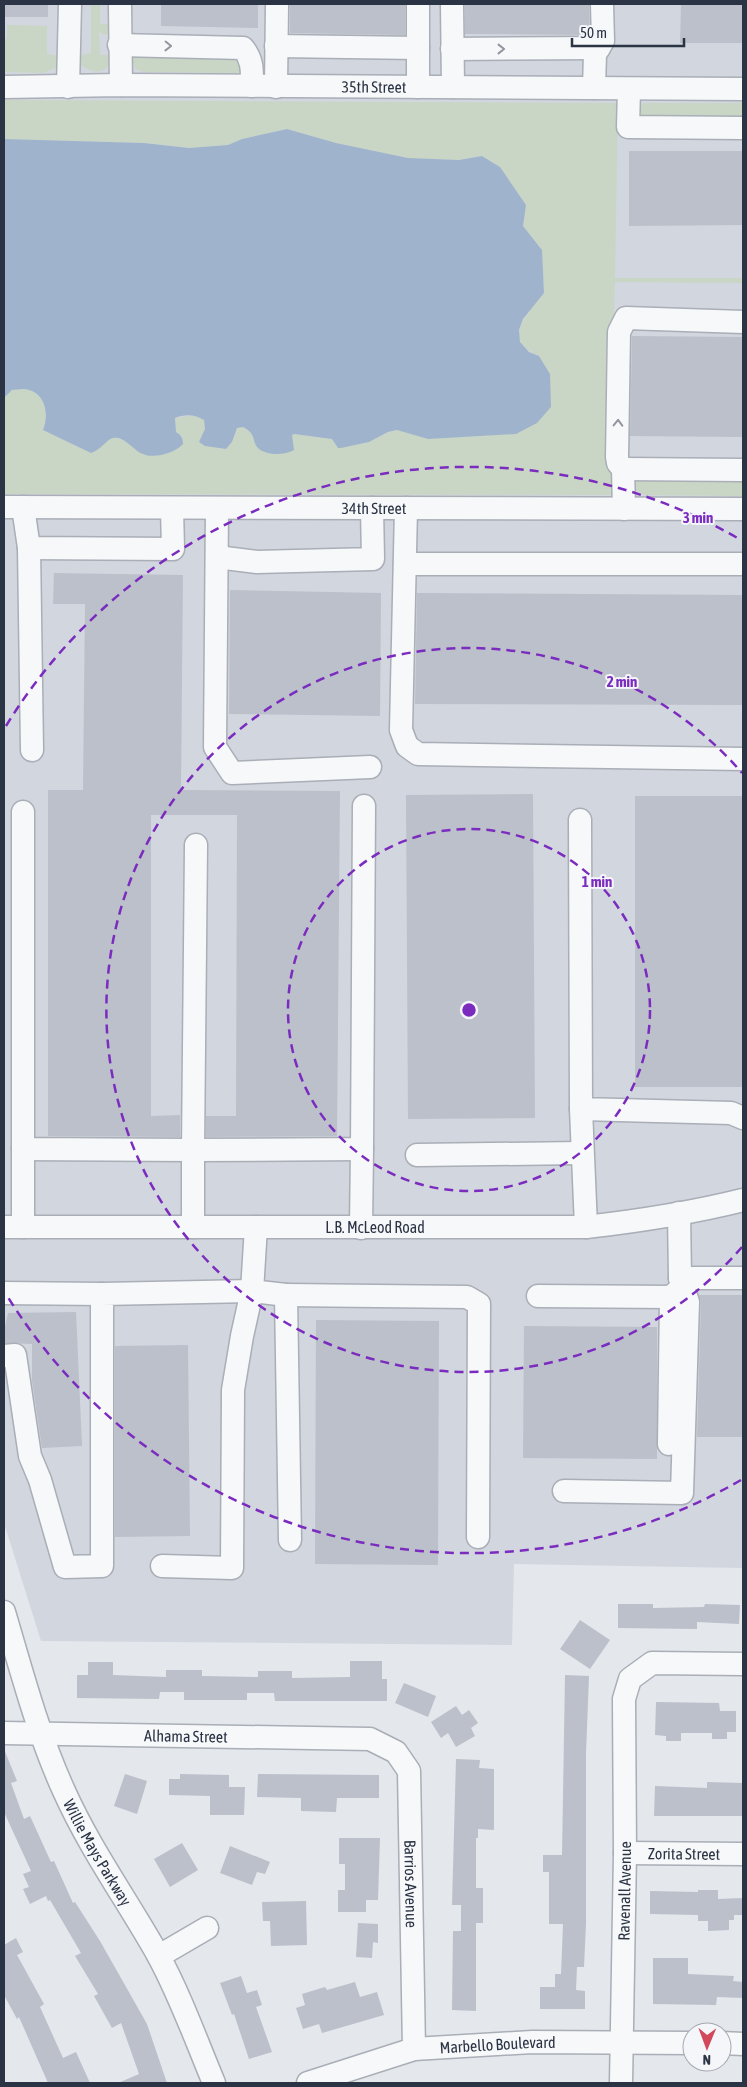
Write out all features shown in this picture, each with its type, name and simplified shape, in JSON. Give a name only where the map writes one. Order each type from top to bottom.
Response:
[{"type":"street","points":[[68,87],[70,4]]},
{"type":"street","points":[[120,4],[121,85]]},
{"type":"street","points":[[276,87],[277,4]]},
{"type":"street","points":[[418,4],[418,87]]},
{"type":"street","points":[[452,4],[453,87]]},
{"type":"street","points":[[594,88],[595,54],[602,41],[602,4]]},
{"type":"street","points":[[120,45],[243,48],[250,56],[252,86]]},
{"type":"street","points":[[276,46],[418,48]]},
{"type":"street","points":[[452,49],[599,48]]},
{"type":"street","name":"35th Street","points":[[4,87],[121,85],[743,89]]},
{"type":"street","points":[[629,89],[628,127],[743,128]]},
{"type":"street","points":[[624,508],[623,469],[618,463],[617,457],[619,332],[626,318],[743,322]]},
{"type":"street","points":[[623,469],[743,470]]},
{"type":"street","points":[[14,507],[29,548],[32,750]]},
{"type":"street","name":"34th Street","points":[[14,507],[743,509]]},
{"type":"street","points":[[29,548],[173,549],[172,508]]},
{"type":"street","points":[[217,508],[215,747],[232,773],[370,767]]},
{"type":"street","points":[[217,557],[257,562],[373,559],[372,508]]},
{"type":"street","points":[[406,508],[401,730],[407,746],[418,754],[743,759]]},
{"type":"street","points":[[405,564],[743,564]]},
{"type":"street","points":[[362,1228],[364,806]]},
{"type":"street","points":[[14,1227],[23,1149],[23,812]]},
{"type":"street","points":[[580,820],[581,1109],[586,1227]]},
{"type":"street","points":[[193,1227],[196,845]]},
{"type":"street","points":[[581,1109],[731,1113],[743,1118]]},
{"type":"street","points":[[23,1149],[362,1149]]},
{"type":"street","points":[[416,1155],[582,1153]]},
{"type":"street","name":"L.B. McLeod Road","points":[[14,1227],[586,1227],[628,1222],[743,1200]]},
{"type":"street","points":[[564,1491],[682,1493],[688,1302],[678,1287],[679,1213]]},
{"type":"street","points":[[162,1566],[232,1568],[234,1390],[242,1336],[252,1291],[256,1228]]},
{"type":"street","points":[[538,1296],[678,1287],[743,1278]]},
{"type":"street","points":[[4,1293],[102,1294],[252,1291],[286,1295],[466,1297],[479,1304],[478,1537]]},
{"type":"street","points":[[4,1356],[15,1355],[30,1456],[40,1480],[65,1567],[102,1566],[102,1294]]},
{"type":"street","points":[[286,1295],[290,1540]]},
{"type":"street","name":"Willie Mays Parkway","points":[[4,1612],[39,1733],[64,1792],[100,1860],[158,1956],[191,2027],[214,2083]]},
{"type":"street","name":"Ravenall Avenue","points":[[621,2083],[625,1853],[624,1699],[630,1679],[652,1663],[743,1664]]},
{"type":"street","name":"Alhama Street","points":[[4,1733],[370,1739]]},
{"type":"street","name":"Barrios Avenue","points":[[370,1739],[396,1752],[409,1771],[414,2049]]},
{"type":"street","name":"Zorita Street","points":[[625,1853],[743,1854]]},
{"type":"street","points":[[158,1956],[207,1928]]},
{"type":"street","name":"Marbello Boulevard","points":[[308,2083],[414,2049],[532,2042],[682,2043]]},
{"type":"shaded area","points":[[4,4],[743,4],[743,1568],[514,1564],[512,1645],[41,1641],[4,1523]]},
{"type":"green space","points":[[91,4],[100,4],[100,24],[114,24],[113,31],[105,35],[99,32],[100,55],[112,55],[112,63],[105,69],[97,72],[81,65],[79,56],[91,53]]},
{"type":"green space","points":[[7,25],[47,26],[47,54],[59,56],[58,67],[43,73],[4,72],[4,39],[7,39]]},
{"type":"green space","points":[[234,50],[243,70],[236,73],[143,72],[136,69],[130,58],[132,51]]},
{"type":"green space","points":[[4,100],[618,103],[615,278],[743,278],[743,283],[615,282],[612,367],[614,493],[609,495],[4,494],[4,398],[12,390],[25,389],[35,393],[43,401],[45,407],[44,430],[91,453],[110,439],[118,438],[144,455],[176,432],[175,418],[196,415],[204,420],[205,429],[203,437],[226,449],[232,442],[237,428],[243,427],[254,436],[256,445],[294,434],[332,439],[338,448],[369,442],[388,432],[398,430],[428,439],[539,356],[527,350],[521,343],[519,335],[520,327],[525,318],[544,293],[542,250],[523,226],[500,167],[483,156],[459,160],[408,158],[336,143],[287,129],[242,139],[228,145],[189,148],[144,143],[4,139]]},
{"type":"green space","points":[[644,103],[743,103],[743,122],[641,120],[637,108]]},
{"type":"green space","points":[[743,477],[743,496],[644,495],[635,489],[637,480]]},
{"type":"water","points":[[287,129],[336,143],[408,158],[459,160],[482,156],[500,167],[526,205],[523,226],[542,250],[544,293],[523,319],[519,330],[520,342],[529,352],[539,356],[550,374],[551,407],[537,423],[516,434],[428,439],[397,430],[388,432],[369,442],[341,448],[338,448],[332,439],[294,434],[292,435],[294,450],[276,454],[267,453],[259,449],[251,433],[243,427],[237,428],[232,442],[226,449],[205,446],[199,442],[205,429],[204,420],[186,415],[175,418],[176,432],[183,440],[183,444],[170,452],[153,456],[140,452],[125,441],[117,438],[111,439],[98,450],[91,453],[43,430],[46,418],[45,406],[35,393],[25,389],[12,390],[4,398],[4,139],[144,143],[189,148],[228,145],[242,139]]},
{"type":"building","points":[[4,4],[48,4],[48,17],[4,17]]},
{"type":"building","points":[[161,4],[258,4],[258,28],[161,26]]},
{"type":"building","points":[[290,4],[405,4],[405,35],[290,33]]},
{"type":"building","points":[[465,4],[589,4],[590,35],[465,34]]},
{"type":"building","points":[[681,4],[743,4],[743,43],[680,43]]},
{"type":"building","points":[[629,151],[743,151],[743,225],[629,226]]},
{"type":"building","points":[[632,336],[743,337],[743,437],[630,436]]},
{"type":"building","points":[[54,573],[183,575],[181,790],[340,791],[337,1136],[206,1137],[206,1116],[236,1116],[237,815],[151,815],[151,1116],[180,1115],[180,1137],[48,1136],[48,790],[83,790],[85,604],[53,604]]},
{"type":"building","points":[[230,590],[381,593],[380,716],[229,714]]},
{"type":"building","points":[[417,593],[743,595],[743,705],[415,704]]},
{"type":"building","points":[[533,794],[535,1118],[408,1119],[406,795]]},
{"type":"building","points":[[635,796],[743,796],[743,1087],[635,1087]]},
{"type":"building","points":[[699,1295],[743,1295],[743,1437],[697,1437],[701,1302]]},
{"type":"building","points":[[76,1312],[82,1446],[42,1448],[32,1381],[32,1344],[4,1343],[4,1331],[8,1313]]},
{"type":"building","points":[[316,1320],[439,1321],[438,1565],[315,1564]]},
{"type":"building","points":[[524,1326],[657,1327],[657,1459],[523,1458]]},
{"type":"building","points":[[188,1345],[190,1536],[115,1537],[115,1346]]},
{"type":"building","points":[[618,1604],[653,1604],[653,1608],[704,1607],[705,1604],[740,1605],[739,1624],[697,1622],[697,1629],[618,1628]]},
{"type":"building","points":[[580,1620],[610,1640],[590,1669],[560,1649]]},
{"type":"building","points":[[350,1661],[382,1661],[382,1679],[387,1679],[387,1701],[275,1701],[274,1693],[247,1693],[247,1700],[184,1700],[184,1692],[160,1692],[159,1699],[77,1698],[77,1675],[88,1675],[88,1662],[113,1662],[113,1675],[166,1677],[166,1670],[202,1670],[202,1676],[258,1677],[258,1671],[292,1671],[292,1678],[350,1677]]},
{"type":"building","points":[[565,1675],[589,1676],[586,1753],[586,1924],[584,1967],[577,1967],[576,1990],[585,1991],[585,2009],[540,2009],[540,1987],[555,1987],[555,1974],[561,1974],[563,1924],[549,1924],[549,1872],[543,1872],[543,1855],[562,1855]]},
{"type":"building","points":[[404,1683],[436,1696],[428,1717],[395,1703]]},
{"type":"building","points":[[656,1702],[719,1703],[720,1711],[736,1711],[736,1732],[727,1732],[727,1739],[712,1739],[712,1733],[681,1733],[681,1741],[666,1741],[666,1736],[655,1735]]},
{"type":"building","points":[[456,1706],[462,1715],[469,1710],[478,1723],[471,1728],[475,1736],[456,1747],[448,1733],[441,1738],[431,1722]]},
{"type":"building","points":[[4,1749],[17,1781],[11,1783],[24,1819],[30,1816],[51,1862],[54,1861],[73,1903],[75,1902],[100,1941],[147,2024],[167,2083],[118,2083],[139,2074],[121,2023],[112,2028],[94,1996],[98,1994],[75,1956],[81,1953],[50,1900],[48,1901],[46,1896],[30,1904],[23,1889],[29,1887],[23,1874],[31,1871],[4,1812]]},
{"type":"building","points":[[456,1759],[480,1760],[479,1768],[494,1769],[494,1830],[478,1829],[478,1838],[476,1838],[476,1888],[483,1888],[483,1923],[476,1923],[476,2011],[452,2010],[453,1931],[461,1931],[461,1905],[452,1905]]},
{"type":"building","points":[[125,1774],[147,1781],[137,1814],[114,1806]]},
{"type":"building","points":[[180,1774],[229,1775],[229,1787],[245,1787],[244,1815],[210,1815],[210,1796],[169,1795],[169,1779],[180,1779]]},
{"type":"building","points":[[258,1774],[379,1775],[379,1798],[337,1798],[336,1812],[301,1811],[301,1798],[257,1797]]},
{"type":"building","points":[[707,1782],[743,1783],[743,1816],[654,1816],[655,1786],[707,1788]]},
{"type":"building","points":[[339,1838],[380,1838],[378,1900],[366,1900],[366,1912],[338,1912],[338,1890],[345,1890],[345,1864],[339,1864]]},
{"type":"building","points":[[182,1843],[198,1870],[170,1887],[154,1859]]},
{"type":"building","points":[[230,1846],[270,1862],[265,1874],[257,1872],[252,1885],[220,1873]]},
{"type":"building","points":[[698,1890],[718,1890],[718,1899],[743,1898],[743,1915],[734,1915],[734,1920],[729,1920],[729,1930],[708,1931],[708,1921],[698,1921],[698,1915],[650,1914],[650,1891],[698,1892]]},
{"type":"building","points":[[306,1901],[307,1945],[271,1946],[270,1921],[263,1921],[262,1902]]},
{"type":"building","points":[[358,1923],[378,1924],[378,1943],[373,1942],[372,1958],[356,1957]]},
{"type":"building","points":[[16,1938],[23,1952],[17,1955],[44,2004],[40,2007],[63,2058],[76,2052],[90,2083],[48,2083],[19,2017],[17,2019],[4,1995],[4,1945]]},
{"type":"building","points":[[653,1958],[688,1958],[688,1974],[734,1976],[733,1981],[743,1982],[743,1998],[717,1997],[716,2005],[653,2004]]},
{"type":"building","points":[[241,1976],[247,1993],[257,1990],[262,2005],[256,2007],[272,2052],[249,2059],[234,2014],[232,2015],[220,1983]]},
{"type":"building","points":[[355,1982],[360,1997],[377,1992],[384,2015],[322,2033],[319,2024],[303,2029],[296,2008],[305,2005],[302,1994],[325,1987],[327,1990]]}]
